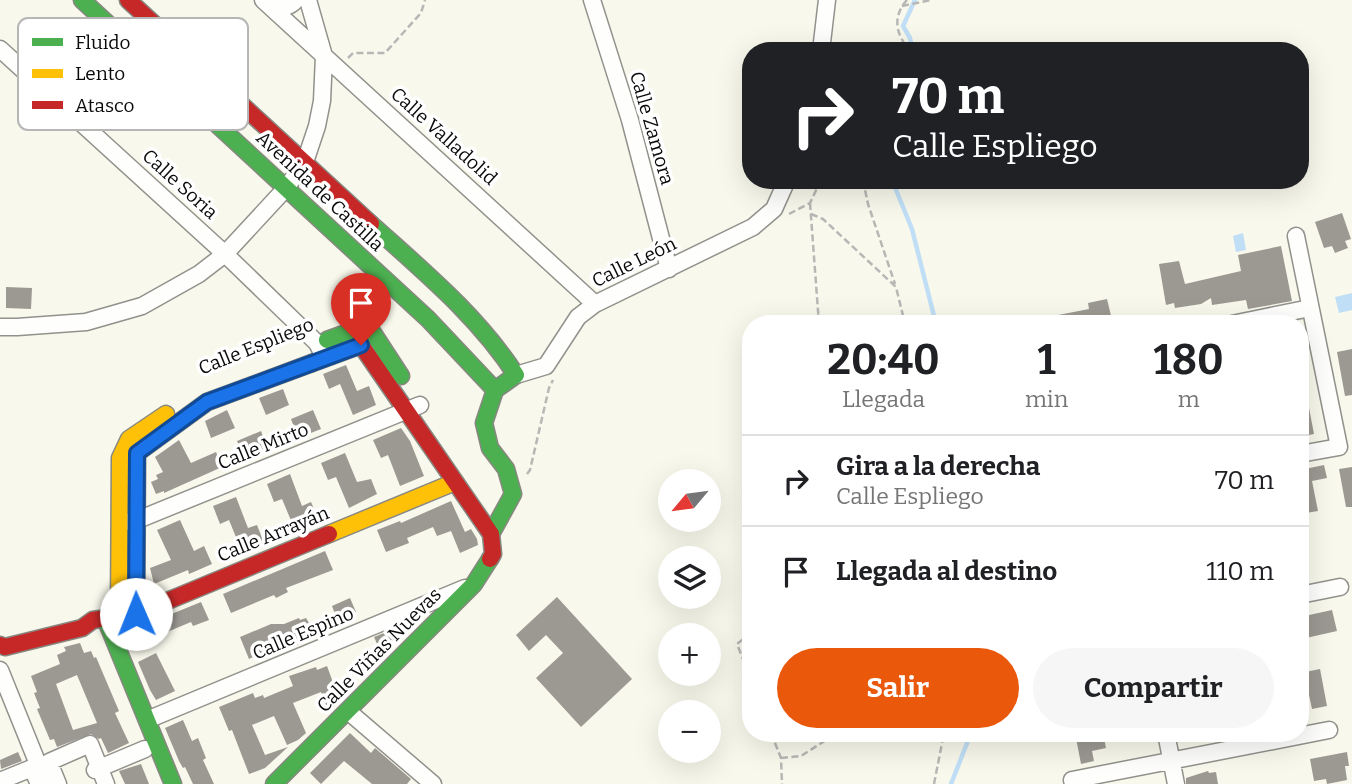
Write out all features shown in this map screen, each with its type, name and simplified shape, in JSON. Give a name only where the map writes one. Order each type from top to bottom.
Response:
[{"type":"street","name":"Avenida de Castilla","points":[[82,0],[102,18]]},
{"type":"street","name":"Avenida de Castilla","points":[[128,0],[148,18]]},
{"type":"street","points":[[268,4],[282,8],[292,5],[296,0]]},
{"type":"street","points":[[0,327],[86,321],[142,306],[199,274],[225,254],[286,188],[305,162],[317,126],[322,102],[324,56],[308,0]]},
{"type":"street","name":"Calle Zamora","points":[[592,0],[630,120],[669,269]]},
{"type":"street","points":[[822,42],[828,0]]},
{"type":"street","name":"Calle Valladolid","points":[[268,4],[596,303]]},
{"type":"street","name":"Calle Soria","points":[[0,49],[18,65]]},
{"type":"street","name":"Avenida de Castilla","points":[[248,110],[451,297],[501,352],[516,375]]},
{"type":"street","name":"Calle Soria","points":[[89,130],[225,254],[316,350]]},
{"type":"street","name":"Avenida de Castilla","points":[[223,130],[428,319],[495,390]]},
{"type":"street","name":"Calle León","points":[[495,390],[516,375],[546,366],[579,317],[596,303],[752,227],[774,209],[783,189]]},
{"type":"street","points":[[1296,236],[1339,447],[1309,452]]},
{"type":"street","points":[[1276,315],[1310,308]]},
{"type":"street","name":"Calle Espliego","points":[[106,618],[127,522],[137,453],[207,402],[360,328],[370,330],[413,407]]},
{"type":"street","name":"Calle Espliego","points":[[316,350],[361,345],[413,407]]},
{"type":"street","name":"Calle Espliego","points":[[136,614],[120,458],[129,439],[209,385],[281,357]]},
{"type":"street","points":[[413,407],[494,528],[513,494],[506,470],[490,448],[484,423],[495,390]]},
{"type":"street","name":"Calle Mirto","points":[[127,522],[413,407]]},
{"type":"street","name":"Calle Arrayán","points":[[106,618],[136,614],[461,479]]},
{"type":"street","name":"Calle Viñas Nuevas","points":[[274,784],[349,712],[474,584],[493,554],[494,528]]},
{"type":"street","name":"Calle Espino","points":[[147,720],[474,584]]},
{"type":"street","points":[[1309,592],[1340,587]]},
{"type":"street","points":[[0,634],[80,614],[106,618]]},
{"type":"street","points":[[0,645],[5,647],[82,628],[106,618]]},
{"type":"street","points":[[106,618],[173,784]]},
{"type":"street","points":[[106,618],[145,749],[160,784]]},
{"type":"street","points":[[0,670],[46,784]]},
{"type":"street","points":[[349,712],[433,784]]},
{"type":"street","points":[[1309,734],[1329,730]]},
{"type":"street","points":[[1168,742],[1176,784]]},
{"type":"street","points":[[1073,782],[1268,742]]},
{"type":"street","points":[[58,784],[49,762],[90,744],[97,769],[106,784]]},
{"type":"street","points":[[97,769],[145,749]]},
{"type":"street","points":[[0,781],[32,768],[38,784]]},
{"type":"path","points":[[337,68],[353,53],[385,53],[421,13],[425,0]]},
{"type":"path","points":[[903,42],[896,24],[907,0]]},
{"type":"path","points":[[902,6],[931,0]]},
{"type":"path","points":[[817,189],[810,203],[818,315]]},
{"type":"path","points":[[865,189],[903,315]]},
{"type":"path","points":[[787,215],[810,203]]},
{"type":"path","points":[[811,214],[823,219],[896,287]]},
{"type":"path","points":[[513,494],[530,470],[549,388],[555,376]]},
{"type":"path","points":[[742,640],[737,644],[742,656]]},
{"type":"path","points":[[774,742],[780,758],[782,784]]},
{"type":"path","points":[[780,758],[802,756],[823,742]]},
{"type":"path","points":[[934,784],[942,742]]},
{"type":"water","points":[[1243,233],[1246,250],[1236,252],[1233,236]]},
{"type":"water","points":[[1352,293],[1352,310],[1339,313],[1335,297]]},
{"type":"building","points":[[1342,213],[1351,239],[1345,241],[1348,248],[1335,253],[1332,246],[1324,248],[1315,222]]},
{"type":"building","points":[[1281,246],[1292,301],[1248,309],[1246,300],[1212,305],[1211,298],[1201,304],[1175,308],[1174,303],[1166,305],[1159,264],[1179,261],[1185,284],[1241,271],[1238,255]]},
{"type":"building","points":[[6,287],[32,288],[31,309],[6,308]]},
{"type":"building","points":[[1107,299],[1111,315],[1058,315],[1089,309],[1088,303]]},
{"type":"building","points":[[1352,349],[1352,395],[1345,396],[1337,352]]},
{"type":"building","points":[[346,365],[357,391],[369,386],[376,405],[353,415],[340,384],[329,389],[323,374]]},
{"type":"building","points":[[283,389],[289,405],[266,415],[259,398]]},
{"type":"building","points":[[1309,408],[1314,434],[1309,435]]},
{"type":"building","points":[[227,410],[235,428],[211,438],[205,421]]},
{"type":"building","points":[[313,410],[321,429],[298,438],[291,419]]},
{"type":"building","points":[[401,428],[410,441],[424,476],[400,486],[388,455],[381,458],[373,440]]},
{"type":"building","points":[[261,431],[268,450],[245,460],[237,441]]},
{"type":"building","points":[[179,440],[191,463],[216,452],[222,467],[164,493],[156,494],[151,482],[158,479],[156,475],[163,472],[155,457]]},
{"type":"building","points":[[345,453],[357,482],[371,479],[377,494],[349,508],[336,477],[328,480],[321,463]]},
{"type":"building","points":[[1324,465],[1327,478],[1312,481],[1318,511],[1309,512],[1309,468]]},
{"type":"building","points":[[1352,467],[1352,507],[1346,507],[1339,469]]},
{"type":"building","points":[[290,474],[302,506],[311,502],[319,520],[295,530],[282,499],[274,502],[267,484]]},
{"type":"building","points":[[236,497],[248,528],[257,525],[264,543],[242,552],[229,520],[220,524],[213,506]]},
{"type":"building","points":[[451,501],[465,532],[471,529],[478,545],[460,553],[451,531],[437,536],[433,527],[407,538],[409,543],[386,552],[377,530],[400,521],[401,523]]},
{"type":"building","points":[[180,520],[194,551],[204,546],[212,564],[189,574],[188,570],[154,584],[150,568],[171,560],[157,530]]},
{"type":"building","points":[[325,551],[333,570],[286,588],[288,592],[276,598],[274,595],[231,613],[223,594]]},
{"type":"building","points":[[557,597],[632,679],[581,727],[536,678],[563,653],[546,635],[529,651],[516,635]]},
{"type":"building","points":[[350,598],[356,612],[338,622],[332,606]]},
{"type":"building","points":[[201,602],[209,620],[193,626],[191,622],[148,640],[144,630],[149,628],[147,624]]},
{"type":"building","points":[[1332,610],[1337,631],[1309,637],[1309,615]]},
{"type":"building","points":[[306,618],[317,636],[285,650],[282,644],[249,659],[240,637],[271,624],[284,624]]},
{"type":"building","points":[[401,626],[405,634],[381,653],[374,637]]},
{"type":"building","points":[[80,643],[84,653],[91,651],[94,658],[96,657],[119,711],[115,713],[129,743],[108,753],[101,738],[91,734],[57,747],[54,739],[50,740],[37,709],[40,708],[31,676],[60,664],[57,655],[66,651],[64,647]],"holes":[[[77,675],[97,723],[73,730],[56,684]]]},
{"type":"building","points":[[156,653],[175,691],[156,700],[138,662]]},
{"type":"building","points":[[327,666],[339,699],[328,710],[321,692],[293,703],[306,733],[287,745],[274,716],[252,725],[265,755],[288,747],[265,768],[249,774],[232,730],[229,731],[219,707],[253,693],[255,698],[263,695],[264,698],[293,686],[289,676]]},
{"type":"building","points":[[1320,669],[1327,706],[1312,709],[1309,671]]},
{"type":"building","points":[[183,720],[192,741],[198,738],[206,758],[203,760],[214,784],[193,784],[179,761],[165,728]]},
{"type":"building","points":[[350,733],[371,753],[375,748],[411,779],[407,784],[372,784],[344,761],[321,784],[310,773]]},
{"type":"building","points":[[1077,742],[1105,742],[1106,748],[1092,751],[1094,761],[1081,764]]},
{"type":"building","points":[[18,752],[22,761],[1,769],[0,760]]},
{"type":"building","points":[[1347,752],[1347,780],[1327,784],[1326,779],[1314,781],[1310,759]]},
{"type":"building","points":[[141,764],[149,784],[125,784],[119,771]]},
{"type":"building","points":[[1208,771],[1216,772],[1218,784],[1186,784],[1186,778]]},
{"type":"waterway","points":[[911,42],[903,26],[915,0]]},
{"type":"waterway","points":[[896,189],[912,229],[934,315]]},
{"type":"waterway","points":[[951,784],[967,742]]},
{"type":"traffic: fast","points":[[82,0],[102,18]]},
{"type":"traffic: fast","points":[[223,130],[428,319],[495,390]]},
{"type":"traffic: fast","points":[[371,224],[467,314],[485,333],[516,375],[495,390],[484,423],[490,448],[506,469],[513,494],[491,534]]},
{"type":"traffic: fast","points":[[327,340],[360,328],[371,330],[401,376]]},
{"type":"traffic: fast","points":[[136,614],[137,453],[207,402],[312,363]]},
{"type":"traffic: fast","points":[[274,784],[474,584],[490,559]]},
{"type":"traffic: fast","points":[[105,618],[173,784]]},
{"type":"traffic: slow","points":[[119,615],[120,458],[129,439],[166,414]]},
{"type":"traffic: slow","points":[[329,534],[455,482]]},
{"type":"traffic: jam","points":[[128,0],[148,18]]},
{"type":"traffic: jam","points":[[248,111],[371,224]]},
{"type":"traffic: jam","points":[[312,363],[361,345],[491,534],[493,554],[490,559]]},
{"type":"traffic: jam","points":[[0,645],[5,647],[82,628],[93,620],[136,614],[329,534]]},
{"type":"route","points":[[136,614],[137,453],[207,402],[361,345]]}]
